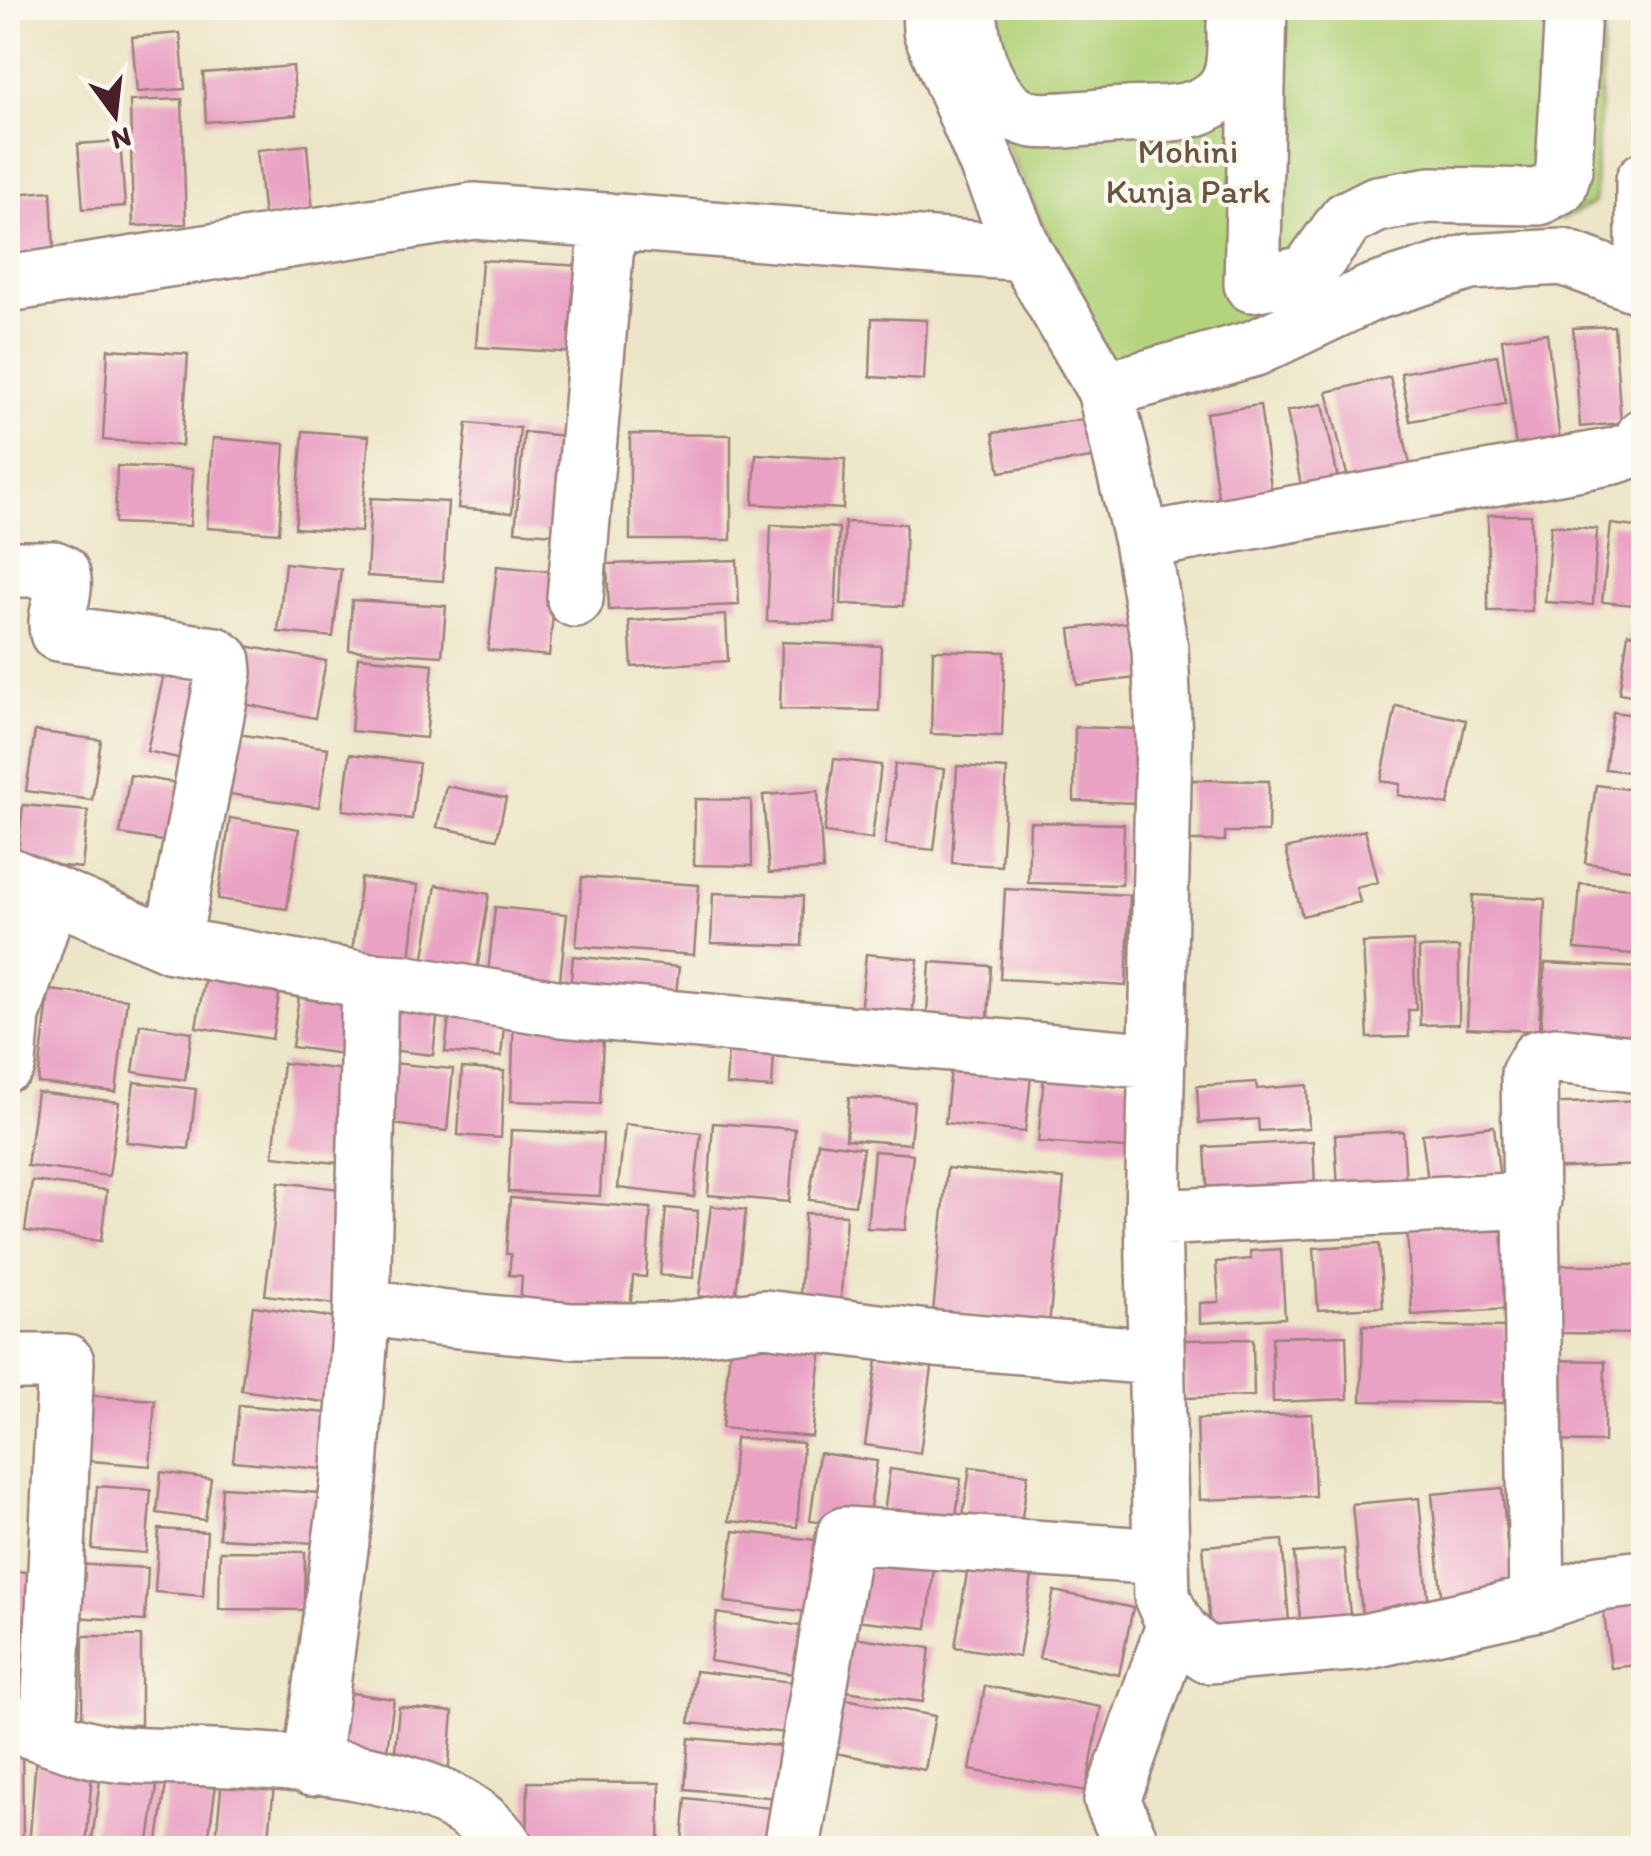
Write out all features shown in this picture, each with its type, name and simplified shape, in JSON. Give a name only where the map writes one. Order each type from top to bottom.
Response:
[{"type":"street","points":[[930,8],[932,31],[1025,253],[1105,390],[1142,541],[1160,649],[1164,738],[1153,1218],[1162,1597],[1174,1626],[1208,1655],[1364,1642],[1537,1604],[1599,1583],[1644,1578]]},
{"type":"street","points":[[969,8],[970,37],[984,77],[1006,104],[1033,120],[1191,111],[1217,96],[1232,77],[1235,8]]},
{"type":"street","points":[[1259,8],[1252,284],[1307,274],[1346,218],[1377,204],[1430,195],[1538,197],[1559,186],[1564,169],[1574,8]]},
{"type":"street","points":[[1644,180],[1644,267]]},
{"type":"street","points":[[8,284],[474,210],[1025,253]]},
{"type":"street","points":[[575,599],[608,221]]},
{"type":"street","points":[[1105,390],[1255,348],[1371,293],[1470,262],[1563,257],[1644,287]]},
{"type":"street","points":[[1142,541],[1614,456],[1638,448],[1644,436]]},
{"type":"street","points":[[8,570],[61,572],[65,580],[56,622],[58,633],[216,654],[224,661],[172,945]]},
{"type":"street","points":[[8,1063],[29,885],[172,945],[370,981],[581,1011],[1157,1061]]},
{"type":"street","points":[[311,1768],[349,1482],[362,1306],[370,981]]},
{"type":"street","points":[[1537,1604],[1529,1074],[1538,1058],[1557,1055],[1632,1064],[1644,1060]]},
{"type":"street","points":[[1153,1218],[1533,1200]]},
{"type":"street","points":[[362,1306],[572,1331],[670,1331],[764,1318],[936,1340],[1156,1357]]},
{"type":"street","points":[[8,1362],[66,1362],[28,1729],[110,1753],[252,1760],[397,1780],[468,1808],[499,1836],[506,1848]]},
{"type":"street","points":[[792,1848],[845,1535],[1162,1557]]},
{"type":"street","points":[[1112,1832],[1174,1626]]},
{"type":"green space","name":"Mohini Kunja Park","points":[[945,8],[1605,8],[1594,203],[1563,219],[1442,218],[1389,225],[1364,235],[1310,303],[1115,366],[1104,363]]},
{"type":"building","points":[[180,33],[185,89],[137,92],[132,37]]},
{"type":"building","points":[[293,66],[296,115],[206,122],[203,73]]},
{"type":"building","points":[[182,99],[186,224],[133,226],[130,101]]},
{"type":"building","points":[[120,141],[125,206],[83,209],[78,144]]},
{"type":"building","points":[[307,145],[313,213],[264,218],[257,150]]},
{"type":"building","points":[[51,191],[54,251],[18,254],[14,194]]},
{"type":"building","points":[[482,260],[582,266],[576,353],[476,347]]},
{"type":"building","points":[[872,318],[927,320],[924,380],[870,377]]},
{"type":"building","points":[[1614,326],[1621,423],[1580,427],[1573,328]]},
{"type":"building","points":[[1547,333],[1561,449],[1517,455],[1502,339]]},
{"type":"building","points":[[108,349],[188,354],[182,446],[103,440]]},
{"type":"building","points":[[1497,355],[1506,404],[1410,421],[1401,373]]},
{"type":"building","points":[[1390,377],[1413,477],[1351,491],[1327,392]]},
{"type":"building","points":[[1323,404],[1341,494],[1304,502],[1287,411]]},
{"type":"building","points":[[1260,405],[1275,517],[1222,524],[1206,413]]},
{"type":"building","points":[[1098,417],[1104,456],[1000,472],[993,433]]},
{"type":"building","points":[[467,423],[520,428],[512,513],[458,508]]},
{"type":"building","points":[[303,431],[369,436],[361,532],[295,528]]},
{"type":"building","points":[[524,432],[576,437],[568,535],[515,531]]},
{"type":"building","points":[[630,434],[731,435],[731,540],[630,540]]},
{"type":"building","points":[[213,438],[285,444],[279,533],[207,528]]},
{"type":"building","points":[[756,454],[845,459],[843,509],[753,504]]},
{"type":"building","points":[[117,466],[193,469],[190,526],[115,523]]},
{"type":"building","points":[[1644,497],[1644,523],[1636,521]]},
{"type":"building","points":[[371,498],[448,502],[443,581],[367,576]]},
{"type":"building","points":[[1488,515],[1531,515],[1532,611],[1488,611]]},
{"type":"building","points":[[845,522],[906,524],[903,606],[841,604]]},
{"type":"building","points":[[1611,524],[1644,528],[1644,606],[1602,602]]},
{"type":"building","points":[[771,525],[839,528],[835,623],[767,621]]},
{"type":"building","points":[[1551,525],[1597,529],[1593,605],[1545,602]]},
{"type":"building","points":[[737,560],[739,605],[609,610],[607,564]]},
{"type":"building","points":[[285,563],[341,569],[333,637],[278,632]]},
{"type":"building","points":[[497,566],[557,572],[549,656],[488,650]]},
{"type":"building","points":[[352,600],[446,606],[442,656],[349,650]]},
{"type":"building","points":[[726,615],[728,661],[632,667],[629,621]]},
{"type":"building","points":[[1139,621],[1145,677],[1077,685],[1070,629]]},
{"type":"building","points":[[1628,633],[1644,636],[1644,697],[1619,693]]},
{"type":"building","points":[[782,642],[881,646],[879,711],[780,709]]},
{"type":"building","points":[[246,646],[326,661],[315,718],[234,702]]},
{"type":"building","points":[[933,650],[1005,652],[1002,736],[931,734]]},
{"type":"building","points":[[358,657],[433,664],[426,738],[351,731]]},
{"type":"building","points":[[164,673],[217,684],[200,763],[147,751]]},
{"type":"building","points":[[1396,706],[1466,720],[1448,805],[1398,795],[1400,784],[1381,781]]},
{"type":"building","points":[[1613,712],[1644,716],[1644,774],[1605,769]]},
{"type":"building","points":[[1075,727],[1139,729],[1137,803],[1074,801]]},
{"type":"building","points":[[35,731],[101,740],[92,800],[26,791]]},
{"type":"building","points":[[238,734],[328,748],[319,807],[229,794]]},
{"type":"building","points":[[350,754],[419,763],[412,819],[343,810]]},
{"type":"building","points":[[834,759],[881,765],[872,839],[824,833]]},
{"type":"building","points":[[895,764],[944,769],[934,850],[885,845]]},
{"type":"building","points":[[957,766],[1007,769],[1001,866],[952,863]]},
{"type":"building","points":[[130,775],[198,787],[187,845],[120,834]]},
{"type":"building","points":[[1189,780],[1269,781],[1268,832],[1225,832],[1225,841],[1189,841]]},
{"type":"building","points":[[1596,785],[1644,791],[1644,871],[1585,863]]},
{"type":"building","points":[[446,786],[506,798],[497,839],[437,827]]},
{"type":"building","points":[[818,791],[823,870],[769,873],[763,795]]},
{"type":"building","points":[[695,799],[751,800],[752,866],[694,865]]},
{"type":"building","points":[[23,805],[88,811],[82,868],[17,861]]},
{"type":"building","points":[[230,818],[299,829],[287,909],[218,899]]},
{"type":"building","points":[[1030,822],[1124,824],[1122,885],[1028,883]]},
{"type":"building","points":[[1365,830],[1378,882],[1356,887],[1360,902],[1302,916],[1286,849]]},
{"type":"building","points":[[582,877],[699,885],[694,955],[576,946]]},
{"type":"building","points":[[361,878],[418,885],[409,969],[351,962]]},
{"type":"building","points":[[1580,884],[1644,889],[1644,955],[1575,949]]},
{"type":"building","points":[[436,885],[489,894],[475,984],[421,975]]},
{"type":"building","points":[[1005,889],[1130,895],[1126,986],[1000,979]]},
{"type":"building","points":[[713,893],[803,896],[802,946],[711,943]]},
{"type":"building","points":[[1473,895],[1545,899],[1539,1031],[1467,1028]]},
{"type":"building","points":[[495,907],[567,914],[558,999],[486,992]]},
{"type":"building","points":[[1413,941],[1416,1010],[1408,1010],[1409,1037],[1368,1038],[1363,943]]},
{"type":"building","points":[[1459,947],[1459,1024],[1420,1025],[1419,948]]},
{"type":"building","points":[[866,954],[918,959],[911,1028],[859,1023]]},
{"type":"building","points":[[573,956],[679,967],[674,1013],[569,1001]]},
{"type":"building","points":[[930,962],[991,966],[987,1035],[926,1031]]},
{"type":"building","points":[[1545,963],[1644,968],[1644,1044],[1540,1038]]},
{"type":"building","points":[[206,971],[281,983],[272,1039],[196,1027]]},
{"type":"building","points":[[397,988],[440,993],[433,1055],[389,1050]]},
{"type":"building","points":[[300,989],[365,998],[357,1056],[292,1047]]},
{"type":"building","points":[[49,990],[127,999],[116,1092],[38,1083]]},
{"type":"building","points":[[451,1001],[506,1006],[501,1057],[445,1052]]},
{"type":"building","points":[[514,1015],[604,1018],[600,1104],[511,1101]]},
{"type":"building","points":[[140,1024],[192,1032],[185,1080],[133,1072]]},
{"type":"building","points":[[729,1034],[775,1037],[772,1088],[726,1085]]},
{"type":"building","points":[[953,1050],[1033,1058],[1025,1132],[945,1123]]},
{"type":"building","points":[[283,1063],[364,1072],[355,1165],[273,1156]]},
{"type":"building","points":[[392,1063],[453,1069],[447,1131],[385,1123]]},
{"type":"building","points":[[462,1068],[504,1071],[501,1138],[458,1135]]},
{"type":"building","points":[[1044,1075],[1145,1083],[1140,1149],[1038,1142]]},
{"type":"building","points":[[134,1082],[196,1089],[189,1149],[126,1142]]},
{"type":"building","points":[[1256,1082],[1257,1089],[1307,1085],[1309,1128],[1259,1131],[1258,1119],[1199,1123],[1197,1086]]},
{"type":"building","points":[[37,1092],[119,1102],[109,1176],[27,1166]]},
{"type":"building","points":[[849,1097],[914,1102],[910,1144],[846,1139]]},
{"type":"building","points":[[1644,1100],[1644,1165],[1543,1169],[1540,1104]]},
{"type":"building","points":[[713,1123],[795,1129],[789,1202],[708,1195]]},
{"type":"building","points":[[625,1124],[701,1133],[694,1197],[618,1188]]},
{"type":"building","points":[[1494,1126],[1499,1173],[1467,1177],[1429,1190],[1422,1134]]},
{"type":"building","points":[[511,1130],[603,1134],[600,1196],[508,1192]]},
{"type":"building","points":[[1403,1131],[1406,1186],[1338,1190],[1335,1135]]},
{"type":"building","points":[[1313,1141],[1315,1187],[1208,1200],[1205,1147]]},
{"type":"building","points":[[818,1142],[863,1148],[855,1205],[809,1200]]},
{"type":"building","points":[[874,1151],[913,1154],[905,1230],[867,1228]]},
{"type":"building","points":[[947,1168],[1064,1179],[1049,1325],[933,1313]]},
{"type":"building","points":[[32,1181],[107,1190],[101,1241],[25,1231]]},
{"type":"building","points":[[279,1182],[358,1191],[343,1305],[265,1295]]},
{"type":"building","points":[[510,1198],[651,1208],[646,1277],[633,1276],[629,1325],[519,1318],[522,1276],[509,1275],[511,1254],[506,1254]]},
{"type":"building","points":[[711,1206],[746,1210],[735,1301],[699,1296]]},
{"type":"building","points":[[666,1208],[698,1211],[693,1278],[660,1275]]},
{"type":"building","points":[[805,1213],[846,1215],[840,1312],[799,1310]]},
{"type":"building","points":[[1503,1223],[1508,1309],[1412,1315],[1407,1229]]},
{"type":"building","points":[[1379,1244],[1383,1307],[1318,1310],[1314,1248]]},
{"type":"building","points":[[1281,1249],[1285,1318],[1200,1323],[1200,1303],[1219,1302],[1216,1262],[1251,1259],[1250,1251]]},
{"type":"building","points":[[1559,1265],[1644,1265],[1644,1334],[1558,1333]]},
{"type":"building","points":[[253,1306],[350,1320],[338,1404],[241,1390]]},
{"type":"building","points":[[1363,1325],[1506,1327],[1504,1403],[1361,1401]]},
{"type":"building","points":[[732,1328],[823,1338],[812,1437],[722,1428]]},
{"type":"building","points":[[1346,1335],[1348,1399],[1273,1402],[1272,1337]]},
{"type":"building","points":[[1253,1339],[1254,1396],[1185,1398],[1184,1340]]},
{"type":"building","points":[[878,1353],[933,1361],[920,1453],[865,1445]]},
{"type":"building","points":[[1546,1360],[1605,1361],[1604,1442],[1544,1441]]},
{"type":"building","points":[[85,1395],[155,1400],[150,1466],[80,1460]]},
{"type":"building","points":[[239,1405],[339,1414],[333,1470],[233,1461]]},
{"type":"building","points":[[1312,1414],[1315,1496],[1200,1500],[1197,1419]]},
{"type":"building","points":[[735,1438],[803,1443],[797,1527],[729,1521]]},
{"type":"building","points":[[819,1453],[877,1461],[867,1528],[810,1521]]},
{"type":"building","points":[[970,1467],[1028,1474],[1019,1539],[961,1531]]},
{"type":"building","points":[[890,1469],[961,1479],[953,1538],[882,1528]]},
{"type":"building","points":[[161,1472],[211,1479],[205,1520],[157,1513]]},
{"type":"building","points":[[97,1486],[151,1490],[146,1553],[92,1549]]},
{"type":"building","points":[[222,1487],[319,1493],[316,1543],[219,1538]]},
{"type":"building","points":[[1502,1488],[1512,1597],[1442,1604],[1432,1494]]},
{"type":"building","points":[[1419,1498],[1429,1608],[1362,1615],[1352,1504]]},
{"type":"building","points":[[159,1529],[207,1532],[203,1596],[155,1592]]},
{"type":"building","points":[[734,1531],[834,1542],[826,1614],[725,1602]]},
{"type":"building","points":[[1282,1540],[1289,1621],[1210,1628],[1203,1546]]},
{"type":"building","points":[[863,1548],[935,1558],[927,1628],[854,1620]]},
{"type":"building","points":[[1344,1549],[1351,1626],[1301,1630],[1294,1553]]},
{"type":"building","points":[[220,1551],[305,1552],[304,1610],[219,1609]]},
{"type":"building","points":[[970,1554],[1034,1564],[1019,1657],[955,1647]]},
{"type":"building","points":[[73,1564],[148,1568],[145,1621],[70,1617]]},
{"type":"building","points":[[8,1571],[48,1573],[46,1628],[8,1627]]},
{"type":"building","points":[[1054,1591],[1133,1608],[1119,1675],[1039,1658]]},
{"type":"building","points":[[1644,1602],[1644,1664],[1611,1668],[1603,1607]]},
{"type":"building","points":[[717,1613],[820,1629],[812,1677],[710,1661]]},
{"type":"building","points":[[839,1635],[930,1648],[923,1702],[831,1689]]},
{"type":"building","points":[[83,1636],[141,1636],[141,1725],[82,1725]]},
{"type":"building","points":[[695,1671],[802,1683],[797,1734],[689,1723]]},
{"type":"building","points":[[985,1686],[1101,1707],[1086,1791],[970,1770]]},
{"type":"building","points":[[344,1692],[394,1699],[385,1765],[335,1759]]},
{"type":"building","points":[[840,1698],[935,1716],[925,1770],[830,1752]]},
{"type":"building","points":[[399,1707],[453,1712],[448,1777],[393,1772]]},
{"type":"building","points":[[8,1738],[22,1738],[23,1845],[8,1845]]},
{"type":"building","points":[[689,1738],[803,1748],[798,1800],[685,1789]]},
{"type":"building","points":[[36,1756],[93,1760],[86,1848],[29,1848]]},
{"type":"building","points":[[102,1765],[159,1772],[148,1848],[91,1848]]},
{"type":"building","points":[[167,1777],[216,1785],[207,1848],[157,1848]]},
{"type":"building","points":[[222,1779],[274,1784],[268,1848],[215,1848]]},
{"type":"building","points":[[528,1782],[660,1783],[659,1848],[527,1847]]},
{"type":"building","points":[[686,1798],[788,1810],[783,1848],[682,1842]]}]
